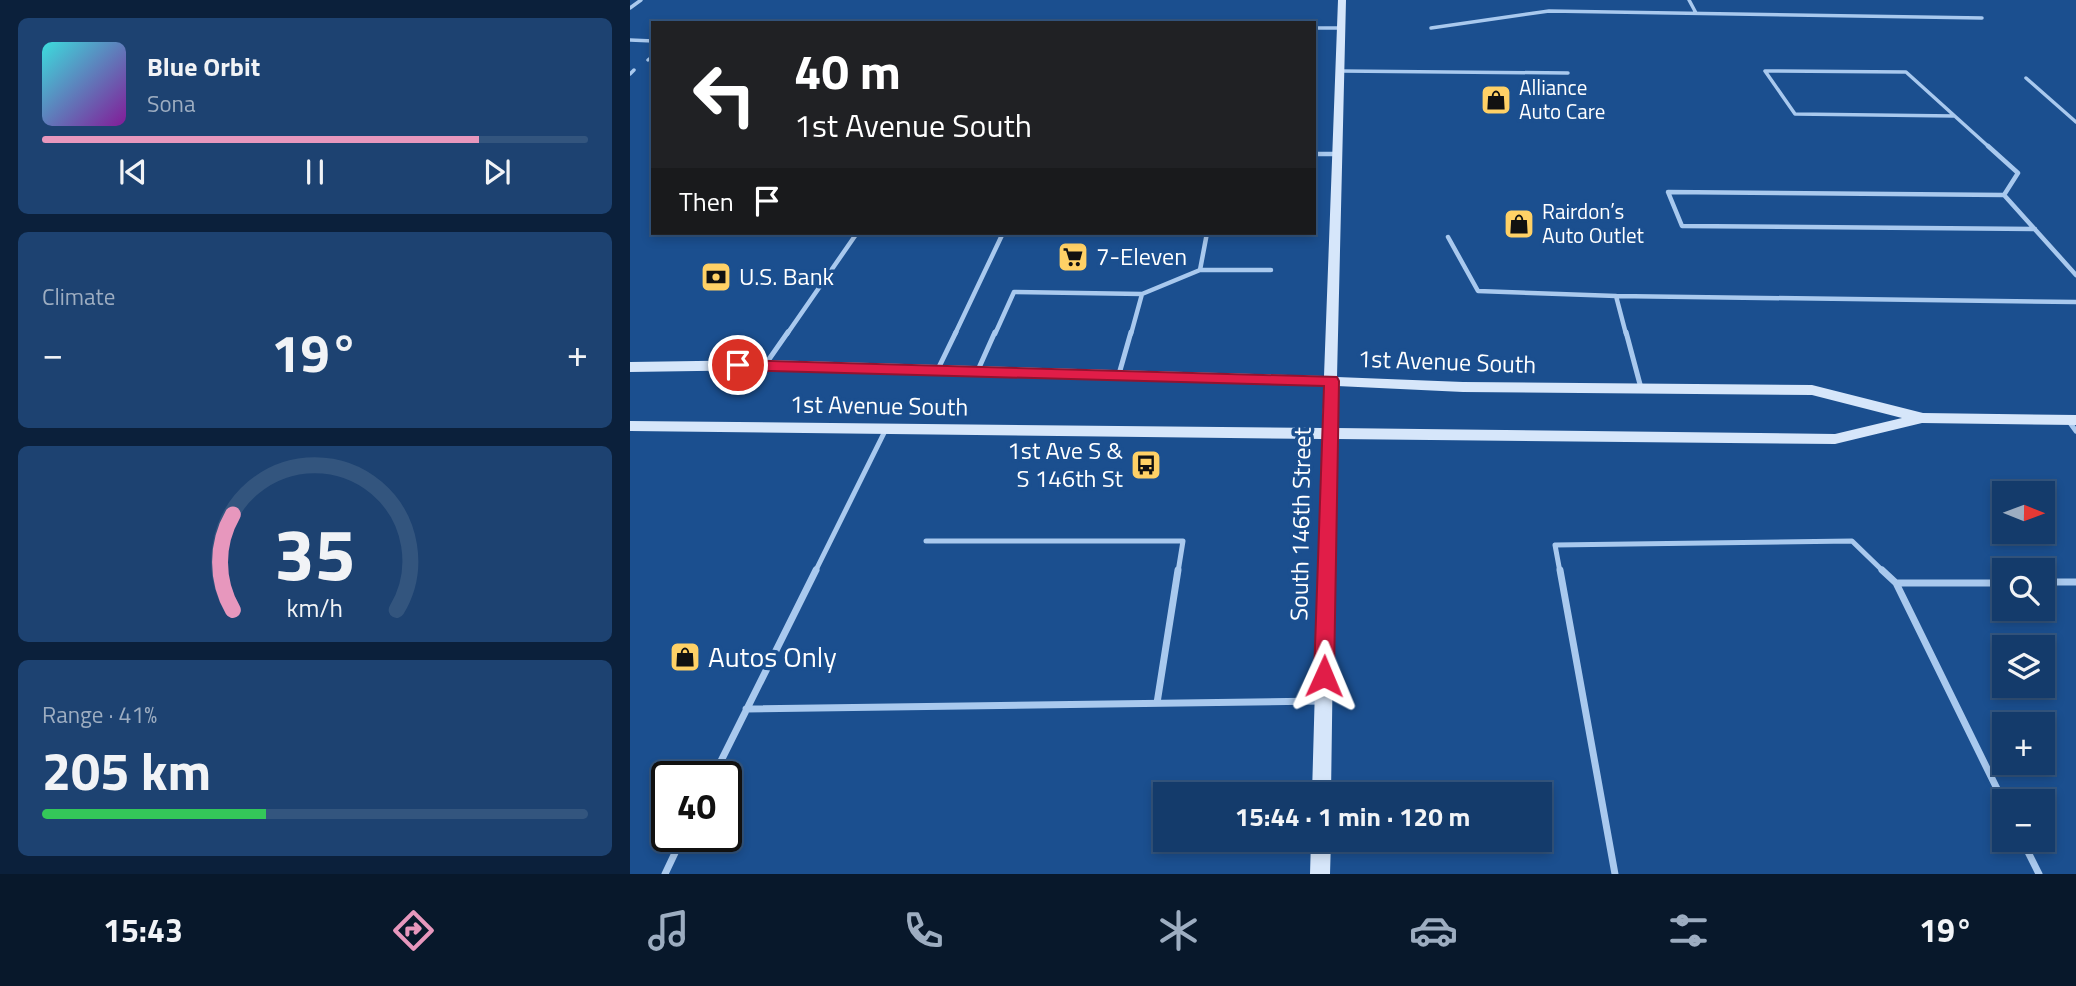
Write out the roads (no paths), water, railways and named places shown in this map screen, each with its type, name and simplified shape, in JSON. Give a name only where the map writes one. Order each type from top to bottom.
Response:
[{"type":"main road","name":"South 146th Street","points":[[1322,782],[1342,0]]},
{"type":"main road","name":"1st Avenue South","points":[[630,367],[765,365],[1119,374],[1463,387],[1812,390],[1923,418],[2073,424]]},
{"type":"main road","name":"1st Avenue South","points":[[630,426],[1835,439],[1923,418]]},
{"type":"main road","points":[[1320,874],[1321,852]]},
{"type":"lane","points":[[630,8],[641,0]]},
{"type":"lane","points":[[1689,0],[1696,13]]},
{"type":"lane","points":[[1431,28],[1549,11],[1982,18]]},
{"type":"lane","points":[[1316,28],[1342,28]]},
{"type":"lane","points":[[630,40],[651,41]]},
{"type":"lane","points":[[1340,71],[1568,74]]},
{"type":"lane","points":[[1954,116],[1795,114],[1765,71],[1906,72],[2018,173],[2004,195]]},
{"type":"lane","points":[[2026,78],[2076,122]]},
{"type":"lane","points":[[1316,154],[1338,154]]},
{"type":"lane","points":[[2035,229],[1682,226],[1668,192],[2004,195],[2035,229],[2076,275]]},
{"type":"lane","points":[[765,365],[856,235]]},
{"type":"lane","points":[[938,369],[1002,235]]},
{"type":"lane","points":[[1200,270],[1207,235]]},
{"type":"lane","points":[[1448,237],[1478,291],[1616,296],[2076,302]]},
{"type":"lane","points":[[978,370],[1014,292],[1142,295],[1200,270],[1271,270]]},
{"type":"lane","points":[[1119,374],[1142,295]]},
{"type":"lane","points":[[1616,296],[1641,389]]},
{"type":"lane","points":[[721,761],[886,429]]},
{"type":"lane","points":[[926,541],[1183,541],[1157,703]]},
{"type":"lane","points":[[1615,874],[1555,545],[1852,541],[1896,583],[1997,789]]},
{"type":"lane","points":[[2055,582],[2076,582]]},
{"type":"lane","points":[[1896,583],[1992,583]]},
{"type":"lane","points":[[747,709],[1324,701]]},
{"type":"lane","points":[[665,874],[675,852]]},
{"type":"lane","points":[[2028,852],[2039,874]]},
{"type":"place","name":"Alliance Auto Care","points":[[1496,100]]},
{"type":"place","name":"Rairdon’s Auto Outlet","points":[[1519,224]]},
{"type":"place","name":"7-Eleven","points":[[1073,257]]},
{"type":"place","name":"U.S. Bank","points":[[716,277]]},
{"type":"place","name":"1st Ave S & S 146th St","points":[[1146,465]]},
{"type":"place","name":"Autos Only","points":[[685,657]]}]
